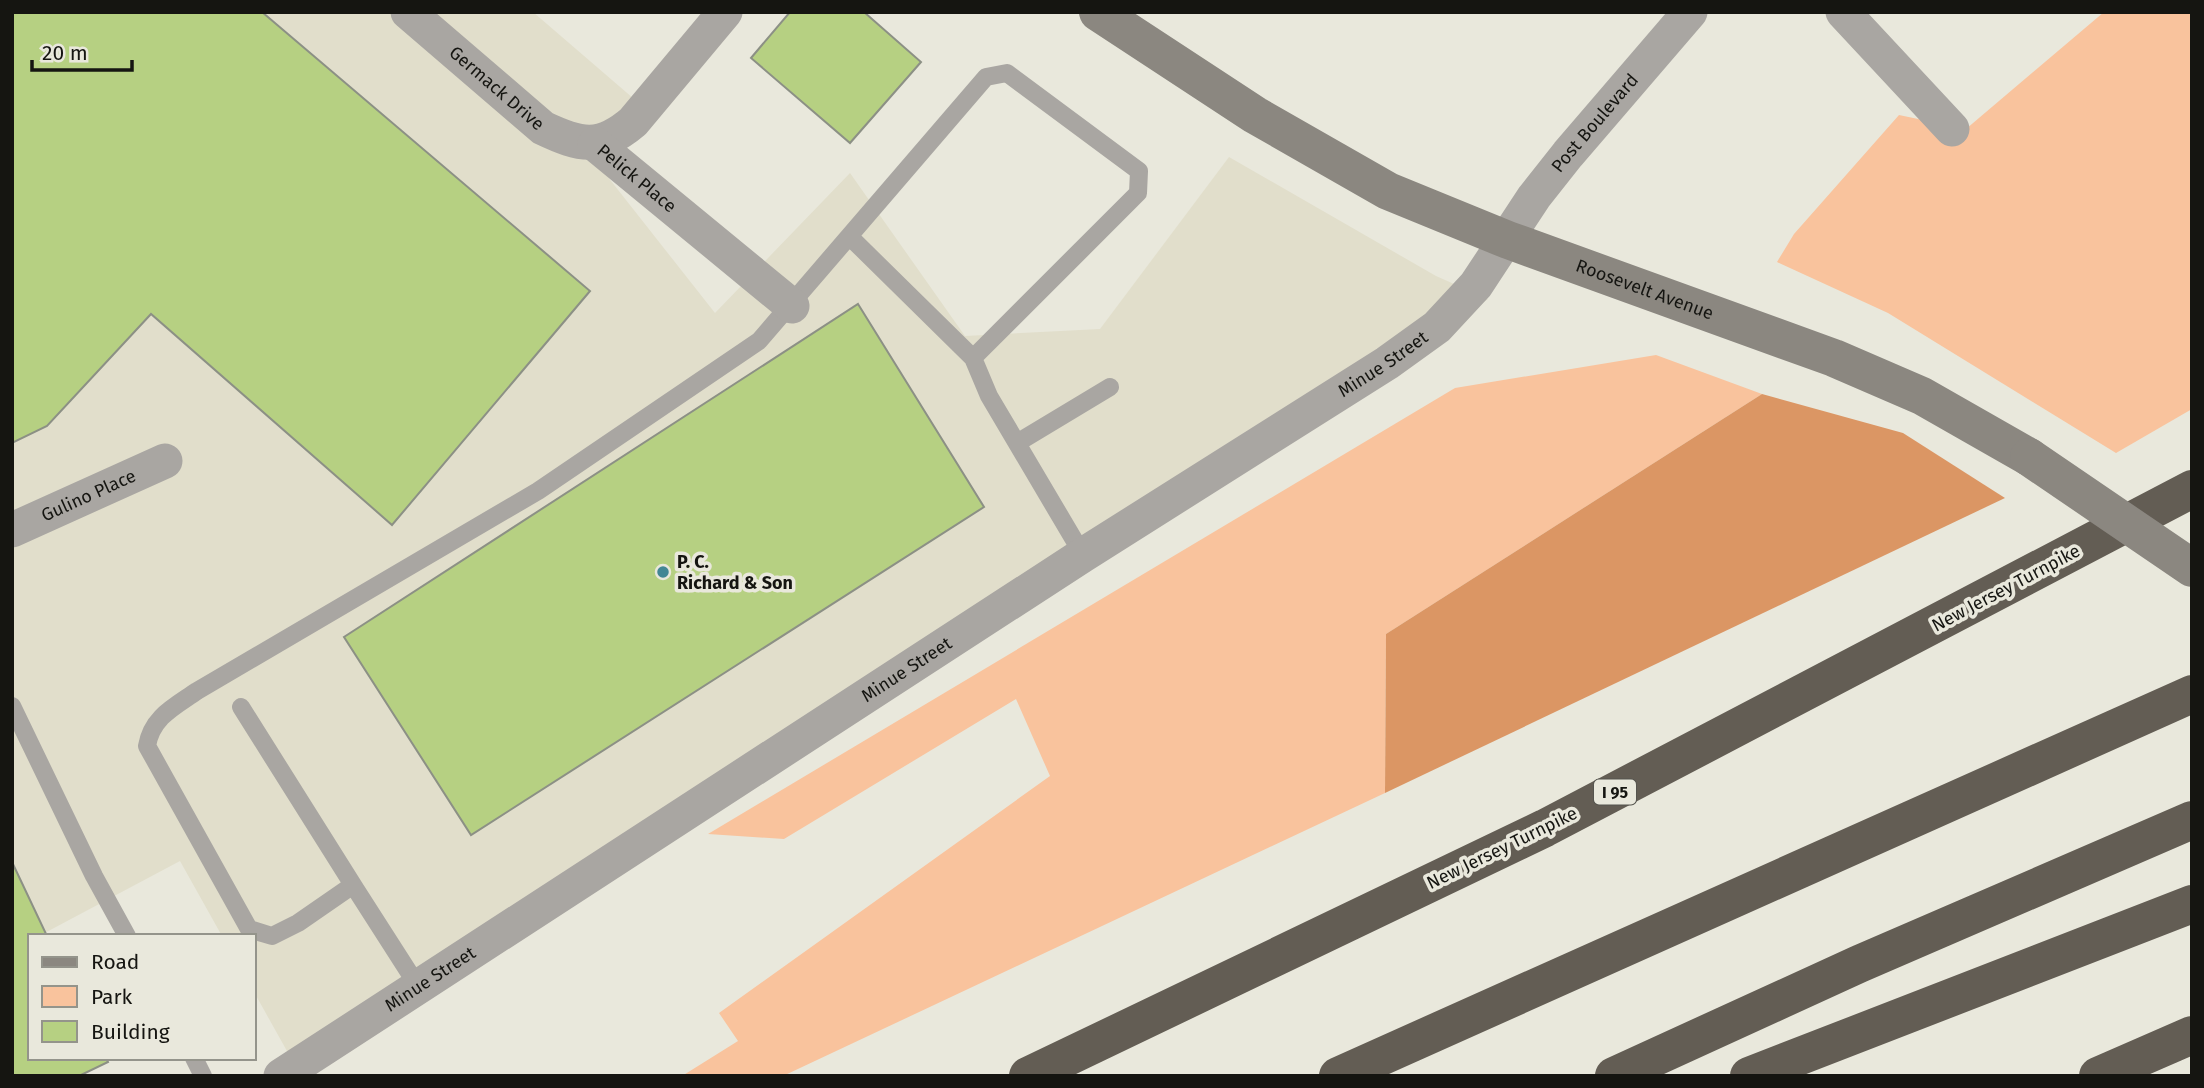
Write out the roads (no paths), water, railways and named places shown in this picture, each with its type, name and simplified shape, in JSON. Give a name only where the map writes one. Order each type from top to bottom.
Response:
[{"type":"highway","name":"New Jersey Turnpike","points":[[1028,1076],[1545,828],[2191,489]]},
{"type":"highway","points":[[1338,1076],[2192,694]]},
{"type":"highway","points":[[1614,1076],[1858,964],[2192,820]]},
{"type":"highway","points":[[1749,1076],[2192,904]]},
{"type":"highway","points":[[2098,1076],[2192,1035]]},
{"type":"main road","name":"Roosevelt Avenue","points":[[1098,12],[1255,115],[1362,177],[1440,215],[1579,263],[1834,358],[1922,396],[2029,457],[2192,568]]},
{"type":"street","name":"Germack Drive","points":[[408,12],[543,128],[568,140],[596,144]]},
{"type":"street","name":"Pelick Place","points":[[725,12],[633,122],[617,136],[596,144],[792,306]]},
{"type":"street","name":"Post Boulevard","points":[[1508,240],[1534,197],[1568,154],[1690,12]]},
{"type":"street","points":[[1843,12],[1952,129]]},
{"type":"street","name":"Minue Street","points":[[281,1076],[1083,555],[1387,363],[1427,334],[1476,285],[1508,240]]},
{"type":"street","name":"Gulino Place","points":[[12,530],[165,461]]},
{"type":"lane","points":[[353,885],[298,923],[272,936],[249,929],[147,746],[150,731],[161,715],[197,691],[538,491],[759,341],[792,306],[986,77],[1007,73],[1139,171],[1138,193],[973,358]]},
{"type":"lane","points":[[850,237],[973,358],[989,396],[1083,555]]},
{"type":"lane","points":[[1017,443],[1110,387]]},
{"type":"lane","points":[[12,706],[126,934]]},
{"type":"lane","points":[[241,707],[419,988]]},
{"type":"lane","points":[[195,1060],[203,1076]]},
{"type":"place","name":"P. C. Richard & Son","points":[[663,572]]}]
